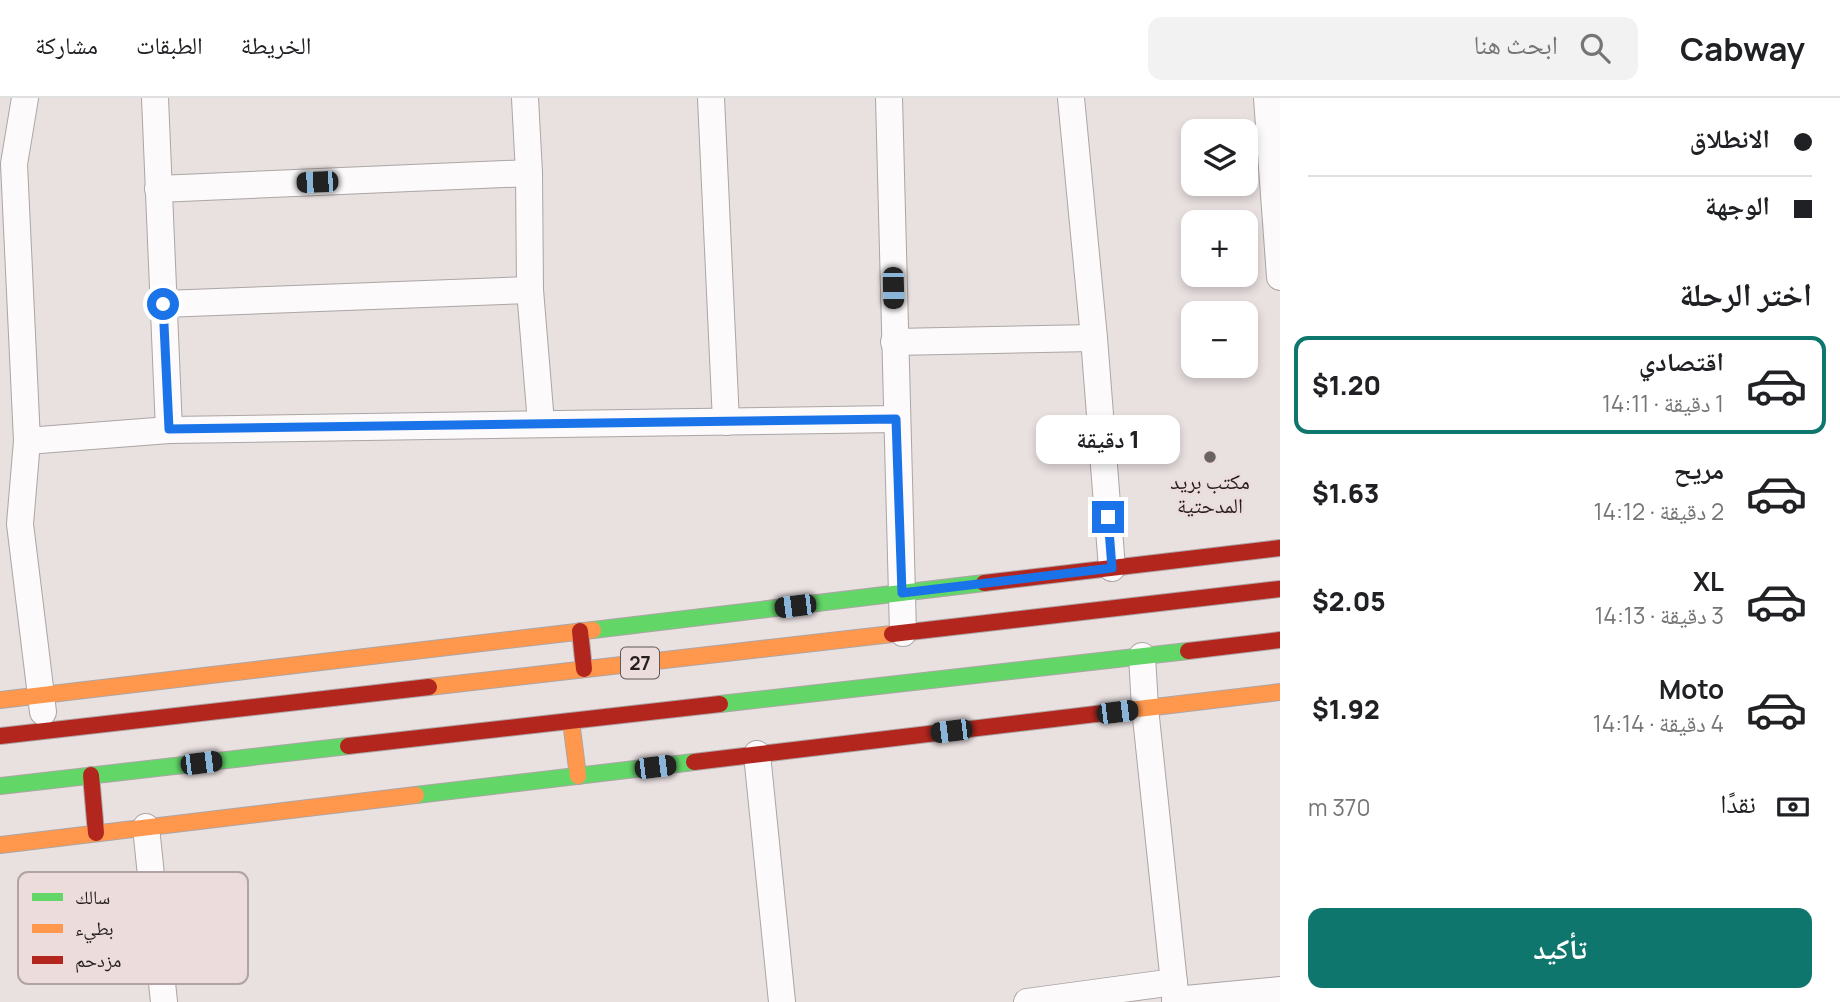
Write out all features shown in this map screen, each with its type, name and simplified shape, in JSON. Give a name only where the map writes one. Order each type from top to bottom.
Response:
[{"type":"main road","points":[[0,700],[1280,548]]},
{"type":"main road","name":"27","points":[[0,736],[1280,589]]},
{"type":"main road","points":[[580,631],[584,669]]},
{"type":"main road","points":[[0,786],[365,744],[421,731],[571,721],[1280,640]]},
{"type":"main road","points":[[415,704],[430,687]]},
{"type":"main road","points":[[0,845],[1280,692]]},
{"type":"main road","points":[[365,744],[385,733],[389,717],[373,694]]},
{"type":"main road","points":[[571,721],[578,776]]},
{"type":"main road","points":[[91,775],[96,833]]},
{"type":"street","points":[[25,98],[14,164],[12,358],[27,441],[10,524],[46,731]]},
{"type":"street","points":[[155,98],[169,429]]},
{"type":"street","points":[[525,98],[530,290],[541,423]]},
{"type":"street","points":[[711,98],[726,422]]},
{"type":"street","points":[[889,98],[903,633]]},
{"type":"street","points":[[1071,98],[1112,568]]},
{"type":"street","points":[[1267,98],[1280,277]]},
{"type":"street","points":[[158,189],[529,173]]},
{"type":"street","points":[[163,304],[530,290]]},
{"type":"street","points":[[894,342],[1094,338]]},
{"type":"street","points":[[27,441],[169,429],[896,419]]},
{"type":"street","points":[[1142,656],[1175,995]]},
{"type":"street","points":[[757,754],[782,1002]]},
{"type":"street","points":[[146,827],[151,872]]},
{"type":"street","points":[[162,984],[164,1002]]},
{"type":"street","points":[[1027,1002],[1280,990]]},
{"type":"traffic: fast","points":[[593,630],[984,583]]},
{"type":"traffic: fast","points":[[720,704],[1188,651]]},
{"type":"traffic: fast","points":[[0,786],[348,746]]},
{"type":"traffic: fast","points":[[416,795],[694,762]]},
{"type":"traffic: slow","points":[[0,700],[593,630]]},
{"type":"traffic: slow","points":[[429,687],[892,634]]},
{"type":"traffic: slow","points":[[1121,711],[1280,692]]},
{"type":"traffic: slow","points":[[571,721],[578,776]]},
{"type":"traffic: slow","points":[[0,845],[416,795]]},
{"type":"traffic: jam","points":[[984,583],[1280,548]]},
{"type":"traffic: jam","points":[[892,634],[1280,589]]},
{"type":"traffic: jam","points":[[580,631],[584,669]]},
{"type":"traffic: jam","points":[[1188,651],[1280,640]]},
{"type":"traffic: jam","points":[[0,736],[429,687]]},
{"type":"traffic: jam","points":[[348,746],[720,704]]},
{"type":"traffic: jam","points":[[694,762],[1121,711]]},
{"type":"traffic: jam","points":[[91,775],[96,833]]},
{"type":"place","name":"مكتب بريد المدحتية","points":[[1210,457]]},
{"type":"route","points":[[163,304],[169,429],[896,419],[902,593],[1112,568],[1108,517]]}]
